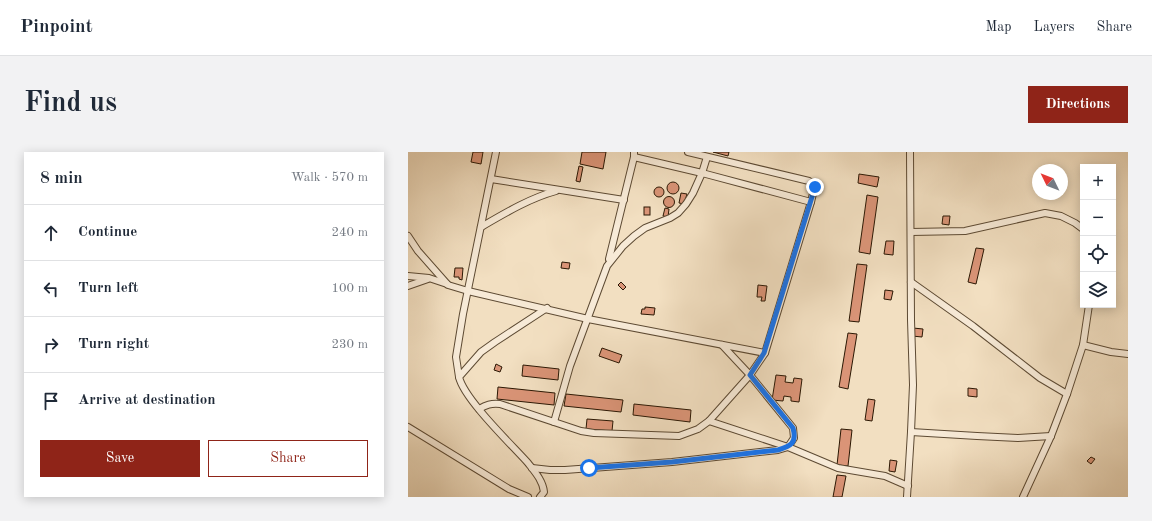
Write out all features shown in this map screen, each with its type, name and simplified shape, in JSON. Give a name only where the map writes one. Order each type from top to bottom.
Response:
[{"type":"street","points":[[496,152],[492,179],[487,194],[456,357],[460,383],[479,409],[540,479],[544,488],[544,492],[540,497]]},
{"type":"street","points":[[479,409],[493,403],[500,404],[581,431],[594,433],[679,436],[698,429],[709,421],[750,375],[764,353],[815,185],[812,182],[688,152]]},
{"type":"street","points":[[907,497],[912,432],[913,361],[910,152]]},
{"type":"street","points":[[554,422],[570,366],[607,266],[634,154],[811,202]]},
{"type":"street","points":[[607,266],[623,246],[634,236],[645,228],[662,222],[678,213],[693,193],[707,157]]},
{"type":"street","points":[[492,179],[624,200]]},
{"type":"street","points":[[481,227],[513,209],[545,194],[560,190]]},
{"type":"street","points":[[911,232],[965,231],[1045,214],[1061,216],[1080,227]]},
{"type":"street","points":[[408,236],[418,252],[448,284]]},
{"type":"street","points":[[408,276],[429,278],[468,291],[547,308],[588,319],[764,353]]},
{"type":"street","points":[[408,286],[429,278]]},
{"type":"street","points":[[911,282],[973,326],[1040,378],[1067,394]]},
{"type":"street","points":[[459,377],[481,352],[547,308]]},
{"type":"street","points":[[1023,497],[1051,436],[1067,394],[1082,345],[1088,308]]},
{"type":"street","points":[[532,468],[565,470],[672,462],[778,450],[788,447],[794,438],[793,428],[750,375],[722,345]]},
{"type":"street","points":[[1082,345],[1111,352],[1128,354]]},
{"type":"street","points":[[709,421],[788,447],[838,468],[871,472],[885,476],[908,486]]},
{"type":"street","points":[[408,427],[509,489],[528,497]]},
{"type":"street","points":[[912,432],[1018,438],[1051,436]]},
{"type":"building","points":[[473,152],[483,152],[481,164],[471,162]]},
{"type":"building","points":[[582,152],[606,152],[603,169],[580,164]]},
{"type":"building","points":[[713,152],[729,152],[728,156]]},
{"type":"building","points":[[579,166],[583,167],[580,182],[576,181]]},
{"type":"building","points":[[859,174],[879,177],[877,187],[858,183]]},
{"type":"building","points":[[673,182],[677,184],[679,188],[677,192],[673,194],[669,192],[667,188],[669,184]]},
{"type":"building","points":[[657,187],[661,187],[663,188],[663,196],[657,197],[654,194],[654,190]]},
{"type":"building","points":[[681,193],[687,194],[684,204],[679,203]]},
{"type":"building","points":[[867,195],[878,197],[870,254],[859,252]]},
{"type":"building","points":[[669,196],[673,198],[675,202],[673,206],[669,208],[665,206],[663,202],[665,198]]},
{"type":"building","points":[[644,207],[650,207],[650,215],[644,215]]},
{"type":"building","points":[[665,208],[669,209],[668,217],[663,216]]},
{"type":"building","points":[[943,216],[950,216],[949,225],[942,224]]},
{"type":"building","points":[[886,241],[894,241],[893,255],[884,254]]},
{"type":"building","points":[[976,248],[984,249],[976,284],[968,282]]},
{"type":"building","points":[[562,262],[570,263],[569,269],[561,268]]},
{"type":"building","points":[[857,264],[867,265],[859,322],[849,321]]},
{"type":"building","points":[[455,268],[463,268],[462,280],[459,279],[459,277],[454,277]]},
{"type":"building","points":[[621,282],[626,287],[623,290],[618,285]]},
{"type":"building","points":[[758,285],[767,286],[765,301],[761,301],[762,297],[757,297]]},
{"type":"building","points":[[885,290],[893,291],[891,300],[884,299]]},
{"type":"building","points":[[645,307],[655,308],[654,315],[641,314],[642,309],[645,309]]},
{"type":"building","points":[[913,328],[923,329],[922,337],[912,336]]},
{"type":"building","points":[[848,333],[857,334],[848,389],[839,387]]},
{"type":"building","points":[[602,348],[622,355],[619,363],[599,356]]},
{"type":"building","points":[[496,364],[502,367],[500,372],[494,370]]},
{"type":"building","points":[[523,365],[559,369],[558,380],[522,376]]},
{"type":"building","points":[[776,375],[786,376],[785,382],[793,383],[794,378],[802,379],[799,402],[791,401],[791,397],[784,396],[783,401],[772,400]]},
{"type":"building","points":[[498,387],[555,393],[554,405],[497,399]]},
{"type":"building","points":[[968,388],[977,389],[977,397],[968,396]]},
{"type":"building","points":[[566,394],[623,400],[621,412],[564,406]]},
{"type":"building","points":[[868,399],[875,400],[872,421],[865,420]]},
{"type":"building","points":[[634,404],[691,410],[690,422],[633,415]]},
{"type":"building","points":[[587,419],[613,421],[612,431],[586,429]]},
{"type":"building","points":[[841,429],[852,430],[848,466],[837,465]]},
{"type":"building","points":[[1091,457],[1095,459],[1091,464],[1087,461]]},
{"type":"building","points":[[890,460],[897,461],[895,472],[889,471]]},
{"type":"building","points":[[837,475],[846,476],[842,497],[833,497]]},
{"type":"route","points":[[589,468],[672,462],[778,450],[788,447],[792,443],[794,438],[793,428],[750,375],[758,365],[764,353],[815,187]]}]
